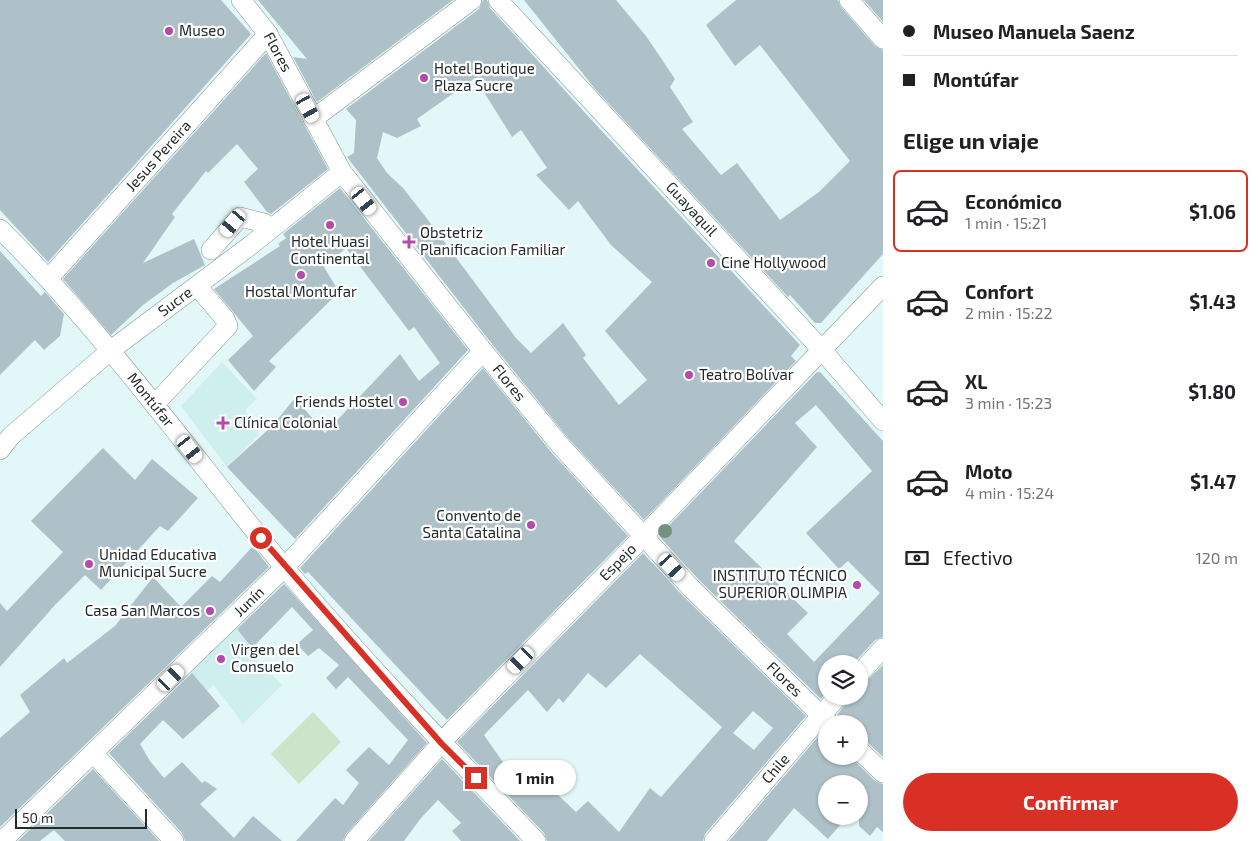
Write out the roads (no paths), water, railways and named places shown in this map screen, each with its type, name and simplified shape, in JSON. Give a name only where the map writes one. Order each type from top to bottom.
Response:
[{"type":"street","name":"Flores","points":[[241,0],[268,34],[342,172],[483,351],[560,445],[691,588],[821,715]]},
{"type":"street","points":[[313,118],[472,0]]},
{"type":"street","name":"Guayaquil","points":[[498,0],[821,349],[883,421]]},
{"type":"street","points":[[849,0],[883,39]]},
{"type":"street","name":"Jesus Pereira","points":[[49,278],[268,34]]},
{"type":"street","name":"Sucre","points":[[4,442],[111,350],[271,229],[342,172]]},
{"type":"street","points":[[211,250],[240,217],[264,223],[271,229]]},
{"type":"street","name":"Montúfar","points":[[0,229],[49,278],[111,350],[285,567],[441,743],[536,841]]},
{"type":"street","points":[[155,404],[228,326],[225,318],[197,286]]},
{"type":"street","name":"Espejo","points":[[354,841],[441,743],[883,286]]},
{"type":"street","name":"Junín","points":[[2,841],[285,567],[483,351]]},
{"type":"street","points":[[868,664],[883,648]]},
{"type":"street","name":"Chile","points":[[714,841],[818,727]]},
{"type":"street","points":[[94,754],[174,841]]},
{"type":"street","points":[[868,759],[883,774]]},
{"type":"place","name":"Museo","points":[[169,31]]},
{"type":"place","name":"Hotel Boutique Plaza Sucre","points":[[424,78]]},
{"type":"place","name":"Hotel Huasi Continental","points":[[330,225]]},
{"type":"place","name":"Obstetriz Planificacion Familiar","points":[[409,242]]},
{"type":"place","name":"Cine Hollywood","points":[[711,263]]},
{"type":"place","name":"Hostal Montufar","points":[[301,275]]},
{"type":"place","name":"Teatro Bolívar","points":[[689,375]]},
{"type":"place","name":"Friends Hostel","points":[[403,402]]},
{"type":"place","name":"Clínica Colonial","points":[[223,423]]},
{"type":"place","name":"Convento de Santa Catalina","points":[[531,525]]},
{"type":"place","name":"Unidad Educativa Municipal Sucre","points":[[89,564]]},
{"type":"place","name":"INSTITUTO TÉCNICO SUPERIOR OLIMPIA","points":[[857,585]]},
{"type":"place","name":"Casa San Marcos","points":[[210,611]]},
{"type":"place","name":"Virgen del Consuelo","points":[[221,659]]}]
